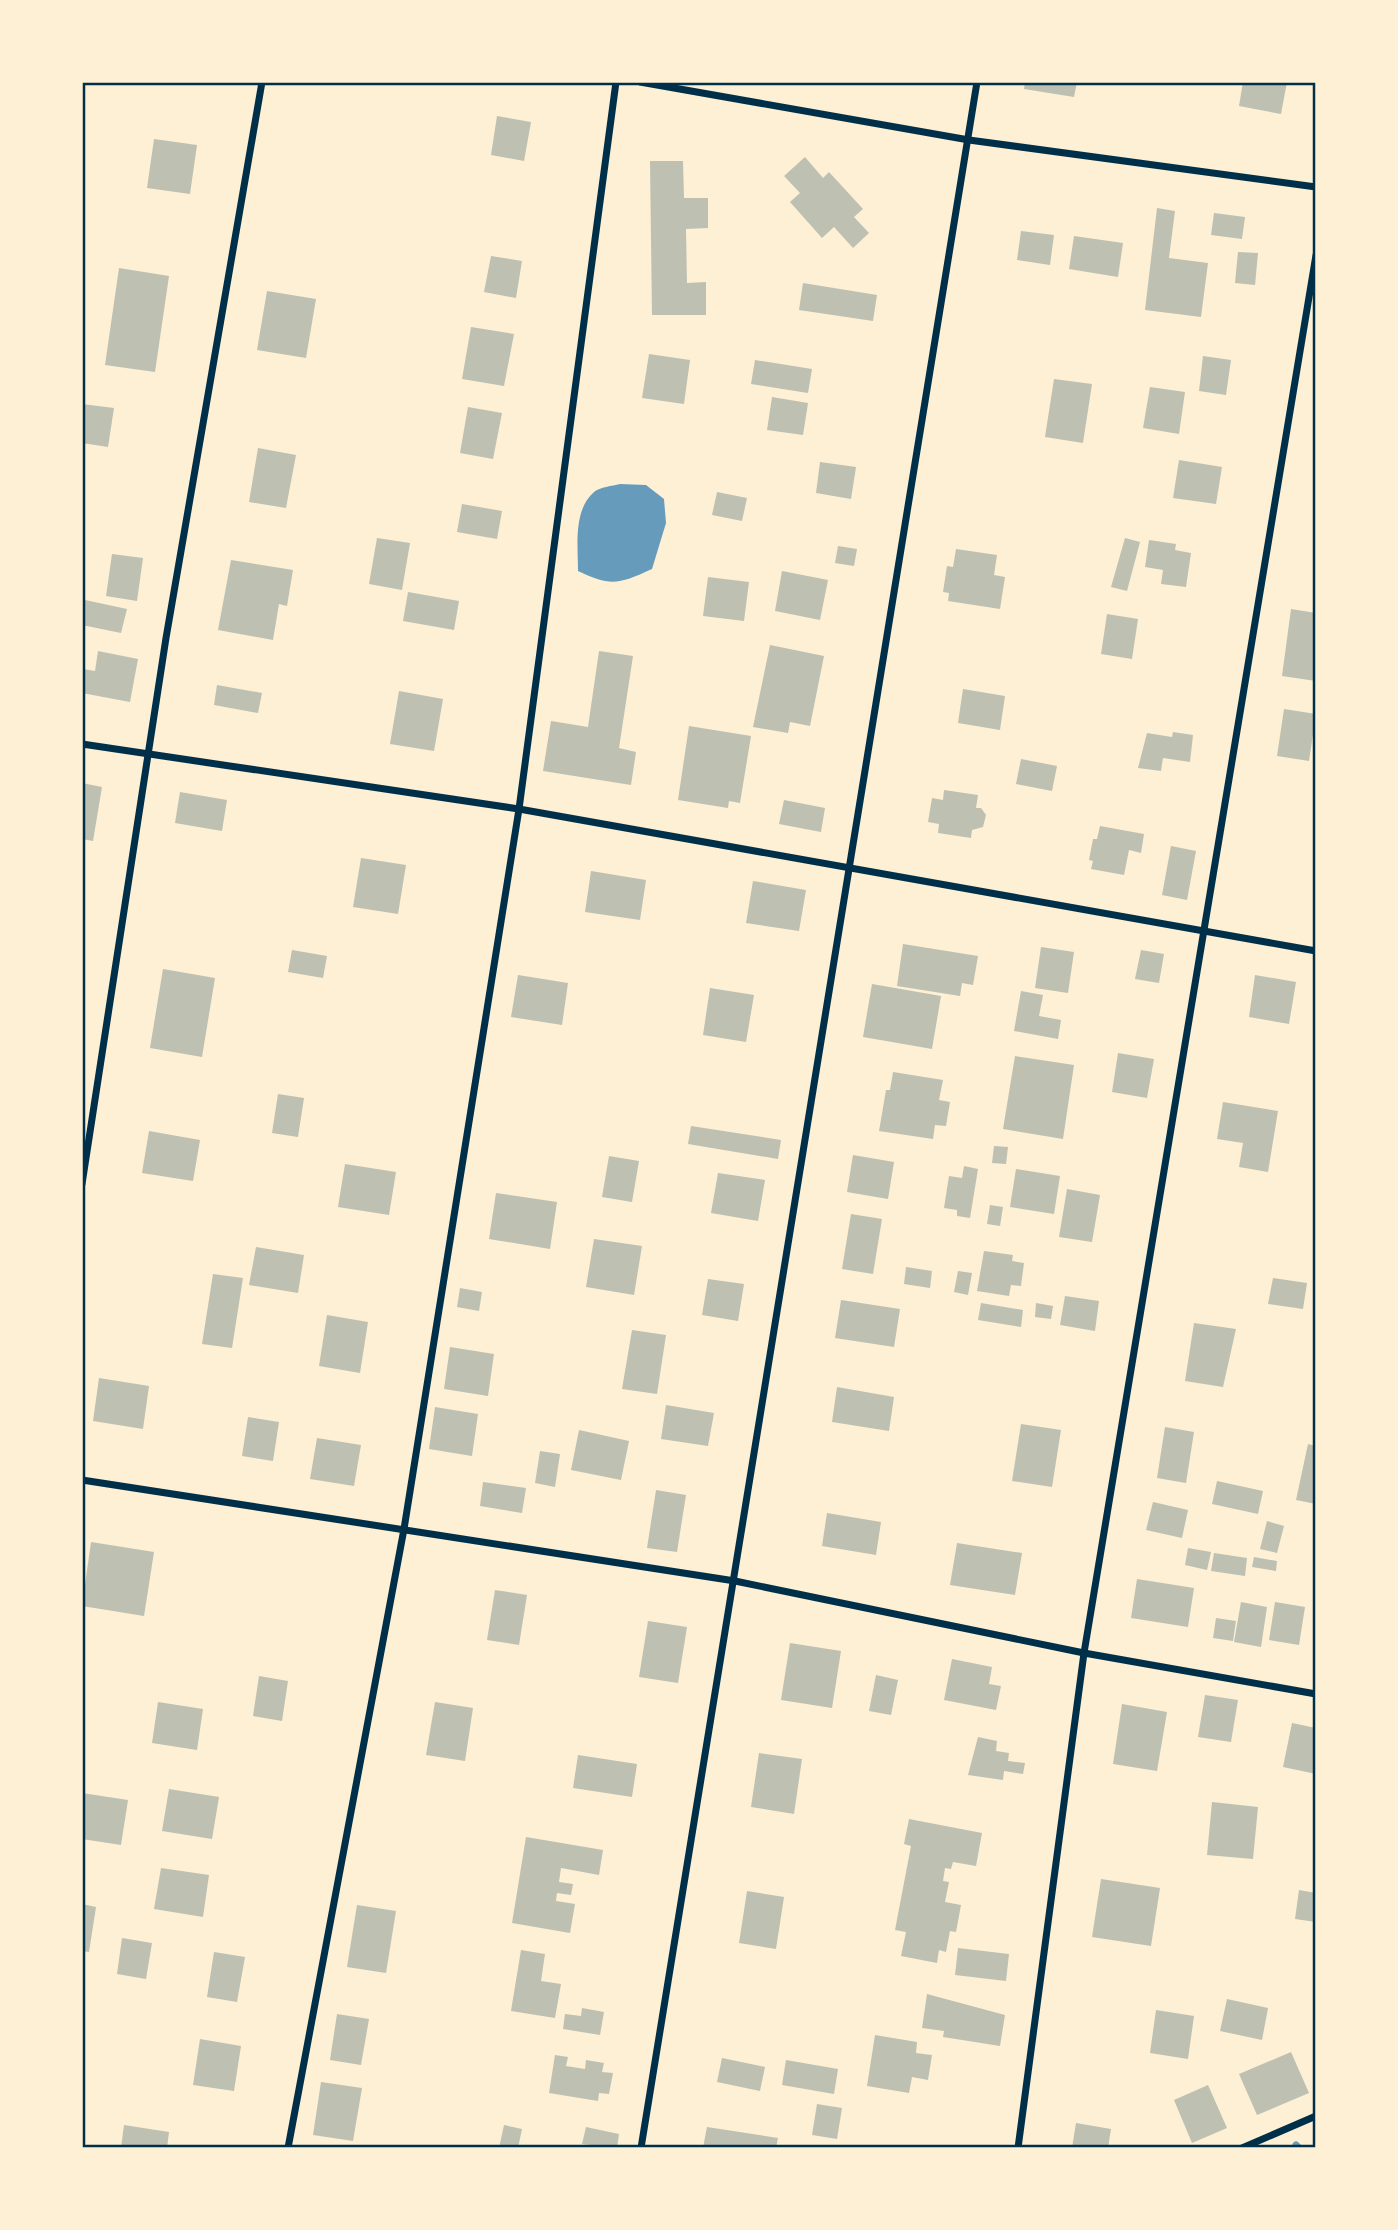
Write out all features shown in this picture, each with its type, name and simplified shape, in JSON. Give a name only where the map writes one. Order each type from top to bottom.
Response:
[{"type":"street","points":[[82,1184],[148,755],[262,82]]},
{"type":"street","points":[[288,2148],[404,1529],[519,809],[616,82]]},
{"type":"street","points":[[640,82],[969,140],[1316,187]]},
{"type":"street","points":[[642,2148],[977,82]]},
{"type":"street","points":[[1018,2148],[1084,1653],[1316,255]]},
{"type":"street","points":[[82,744],[519,809],[1316,951]]},
{"type":"street","points":[[82,1480],[736,1581],[1084,1653],[1316,1694]]},
{"type":"street","points":[[1242,2148],[1316,2116]]},
{"type":"water","points":[[620,484],[646,485],[664,499],[666,523],[652,569],[615,582],[599,580],[578,571],[580,518],[587,500],[594,492]]},
{"type":"building","points":[[1025,82],[1077,82],[1074,97],[1024,89]]},
{"type":"building","points":[[1243,82],[1287,82],[1281,114],[1239,106]]},
{"type":"building","points":[[497,116],[531,122],[524,161],[491,155]]},
{"type":"building","points":[[154,139],[197,145],[190,194],[147,188]]},
{"type":"building","points":[[805,157],[823,178],[829,172],[863,209],[854,217],[869,233],[853,248],[834,227],[822,238],[790,202],[800,193],[784,176]]},
{"type":"building","points":[[650,161],[683,161],[684,198],[708,198],[708,228],[686,229],[687,283],[706,282],[706,315],[652,315]]},
{"type":"building","points":[[1157,208],[1175,211],[1169,258],[1208,263],[1201,317],[1145,310]]},
{"type":"building","points":[[1214,213],[1245,217],[1242,239],[1211,235]]},
{"type":"building","points":[[1021,231],[1054,235],[1050,265],[1017,260]]},
{"type":"building","points":[[1074,236],[1123,243],[1118,277],[1069,269]]},
{"type":"building","points":[[1238,252],[1258,253],[1255,285],[1235,283]]},
{"type":"building","points":[[491,256],[522,261],[516,298],[484,292]]},
{"type":"building","points":[[119,268],[169,276],[155,372],[105,365]]},
{"type":"building","points":[[803,283],[877,295],[873,321],[799,310]]},
{"type":"building","points":[[267,291],[316,299],[306,358],[257,350]]},
{"type":"building","points":[[471,327],[514,334],[504,386],[462,379]]},
{"type":"building","points":[[649,354],[690,360],[684,404],[642,398]]},
{"type":"building","points":[[1203,356],[1231,360],[1226,395],[1199,391]]},
{"type":"building","points":[[755,360],[812,369],[808,393],[751,384]]},
{"type":"building","points":[[1054,379],[1092,384],[1083,443],[1045,437]]},
{"type":"building","points":[[1150,387],[1185,392],[1179,434],[1143,428]]},
{"type":"building","points":[[772,397],[808,403],[803,435],[767,430]]},
{"type":"building","points":[[82,404],[114,408],[108,447],[82,443]]},
{"type":"building","points":[[468,407],[502,413],[493,459],[460,453]]},
{"type":"building","points":[[258,448],[296,455],[286,508],[249,502]]},
{"type":"building","points":[[1179,460],[1222,467],[1216,504],[1173,498]]},
{"type":"building","points":[[820,462],[856,467],[851,499],[816,493]]},
{"type":"building","points":[[717,492],[747,498],[742,521],[712,515]]},
{"type":"building","points":[[462,504],[502,511],[497,539],[457,532]]},
{"type":"building","points":[[377,538],[410,543],[402,590],[369,584]]},
{"type":"building","points":[[1125,538],[1140,542],[1127,591],[1111,587]]},
{"type":"building","points":[[1149,540],[1176,544],[1175,550],[1191,553],[1186,587],[1161,584],[1163,570],[1145,567]]},
{"type":"building","points":[[838,546],[857,549],[854,566],[835,563]]},
{"type":"building","points":[[956,549],[997,555],[994,575],[1005,577],[1000,609],[948,601],[949,593],[943,592],[947,566],[953,567]]},
{"type":"building","points":[[112,554],[143,558],[137,601],[106,596]]},
{"type":"building","points":[[231,560],[293,570],[287,606],[279,604],[273,640],[218,630]]},
{"type":"building","points":[[782,571],[828,580],[820,620],[775,611]]},
{"type":"building","points":[[708,577],[749,582],[744,621],[703,616]]},
{"type":"building","points":[[408,592],[459,601],[454,630],[403,621]]},
{"type":"building","points":[[85,600],[127,609],[121,633],[82,625]]},
{"type":"building","points":[[1291,609],[1316,613],[1316,681],[1282,676]]},
{"type":"building","points":[[1107,614],[1138,619],[1132,659],[1101,654]]},
{"type":"building","points":[[770,645],[824,656],[810,726],[790,722],[788,733],[753,727]]},
{"type":"building","points":[[98,651],[138,659],[130,702],[82,693],[83,669],[95,671]]},
{"type":"building","points":[[599,651],[633,656],[619,748],[636,752],[631,785],[543,771],[551,721],[588,727]]},
{"type":"building","points":[[217,685],[262,693],[258,713],[214,705]]},
{"type":"building","points":[[963,689],[1005,696],[1000,730],[958,723]]},
{"type":"building","points":[[399,691],[443,699],[434,751],[390,744]]},
{"type":"building","points":[[1284,709],[1316,714],[1309,761],[1277,756]]},
{"type":"building","points":[[689,726],[751,736],[740,803],[729,801],[728,808],[678,800]]},
{"type":"building","points":[[1173,732],[1193,735],[1190,762],[1163,758],[1161,771],[1138,768],[1147,733],[1172,737]]},
{"type":"building","points":[[1021,759],[1057,766],[1052,791],[1016,784]]},
{"type":"building","points":[[82,783],[102,787],[93,841],[82,839]]},
{"type":"building","points":[[944,790],[978,795],[976,808],[981,808],[986,815],[983,827],[972,830],[971,838],[938,833],[939,824],[928,822],[932,798],[943,800]]},
{"type":"building","points":[[180,792],[227,800],[222,831],[175,823]]},
{"type":"building","points":[[784,800],[825,808],[821,832],[779,824]]},
{"type":"building","points":[[1100,826],[1144,834],[1141,853],[1129,850],[1124,875],[1091,869],[1093,861],[1089,860],[1093,839],[1097,839]]},
{"type":"building","points":[[1171,846],[1196,851],[1187,900],[1162,895]]},
{"type":"building","points":[[361,858],[406,865],[398,914],[353,907]]},
{"type":"building","points":[[591,871],[646,880],[640,920],[585,912]]},
{"type":"building","points":[[753,881],[806,890],[799,931],[746,923]]},
{"type":"building","points":[[903,944],[978,956],[973,985],[962,983],[960,996],[897,986]]},
{"type":"building","points":[[1041,947],[1074,952],[1068,993],[1035,988]]},
{"type":"building","points":[[292,950],[327,956],[323,978],[288,972]]},
{"type":"building","points":[[1141,950],[1164,954],[1159,983],[1135,979]]},
{"type":"building","points":[[163,969],[215,978],[202,1057],[150,1048]]},
{"type":"building","points":[[518,975],[568,983],[562,1025],[511,1017]]},
{"type":"building","points":[[1255,975],[1296,982],[1289,1024],[1249,1017]]},
{"type":"building","points":[[872,984],[941,996],[932,1049],[863,1037]]},
{"type":"building","points":[[710,988],[754,995],[746,1042],[703,1035]]},
{"type":"building","points":[[1021,991],[1043,995],[1039,1016],[1061,1020],[1058,1039],[1014,1031]]},
{"type":"building","points":[[1118,1053],[1154,1059],[1147,1098],[1112,1092]]},
{"type":"building","points":[[1015,1056],[1074,1065],[1063,1139],[1003,1129]]},
{"type":"building","points":[[893,1072],[943,1080],[939,1100],[950,1102],[946,1126],[935,1125],[933,1139],[879,1131],[886,1090],[890,1090]]},
{"type":"building","points":[[278,1094],[304,1098],[298,1137],[272,1133]]},
{"type":"building","points":[[1223,1102],[1278,1111],[1268,1172],[1239,1167],[1243,1143],[1217,1139]]},
{"type":"building","points":[[691,1126],[781,1140],[778,1159],[688,1144]]},
{"type":"building","points":[[149,1131],[200,1140],[193,1181],[142,1173]]},
{"type":"building","points":[[994,1146],[1008,1147],[1006,1164],[992,1163]]},
{"type":"building","points":[[853,1155],[894,1162],[888,1199],[847,1192]]},
{"type":"building","points":[[609,1156],[639,1161],[632,1202],[602,1197]]},
{"type":"building","points":[[345,1164],[396,1172],[389,1215],[338,1207]]},
{"type":"building","points":[[964,1166],[978,1169],[970,1218],[957,1216],[957,1210],[944,1208],[949,1176],[962,1178]]},
{"type":"building","points":[[1016,1169],[1060,1176],[1054,1214],[1010,1207]]},
{"type":"building","points":[[718,1173],[765,1180],[758,1221],[711,1213]]},
{"type":"building","points":[[1067,1189],[1100,1195],[1092,1242],[1059,1237]]},
{"type":"building","points":[[496,1193],[557,1202],[550,1249],[489,1239]]},
{"type":"building","points":[[990,1205],[1003,1207],[1000,1226],[987,1224]]},
{"type":"building","points":[[851,1214],[882,1219],[873,1274],[842,1269]]},
{"type":"building","points":[[594,1239],[642,1246],[634,1295],[586,1287]]},
{"type":"building","points":[[256,1247],[304,1255],[298,1293],[249,1285]]},
{"type":"building","points":[[984,1251],[1013,1255],[1012,1261],[1024,1263],[1021,1286],[1011,1285],[1009,1296],[977,1291]]},
{"type":"building","points":[[906,1267],[932,1271],[930,1288],[904,1284]]},
{"type":"building","points":[[958,1271],[972,1273],[968,1295],[954,1292]]},
{"type":"building","points":[[213,1274],[243,1278],[232,1348],[202,1344]]},
{"type":"building","points":[[1273,1278],[1307,1283],[1303,1309],[1268,1304]]},
{"type":"building","points":[[708,1279],[744,1284],[738,1321],[702,1315]]},
{"type":"building","points":[[460,1288],[482,1292],[479,1311],[457,1307]]},
{"type":"building","points":[[1065,1296],[1099,1301],[1095,1331],[1060,1325]]},
{"type":"building","points":[[841,1300],[900,1309],[894,1347],[835,1338]]},
{"type":"building","points":[[981,1303],[1023,1310],[1021,1327],[978,1320]]},
{"type":"building","points":[[1036,1303],[1053,1306],[1051,1319],[1035,1317]]},
{"type":"building","points":[[327,1315],[368,1322],[360,1373],[319,1366]]},
{"type":"building","points":[[1194,1323],[1236,1329],[1223,1387],[1185,1381]]},
{"type":"building","points":[[632,1330],[666,1335],[657,1394],[622,1389]]},
{"type":"building","points":[[450,1347],[494,1354],[488,1396],[444,1389]]},
{"type":"building","points":[[99,1378],[149,1386],[143,1429],[93,1421]]},
{"type":"building","points":[[837,1387],[894,1397],[889,1431],[832,1422]]},
{"type":"building","points":[[666,1405],[714,1413],[708,1446],[661,1439]]},
{"type":"building","points":[[435,1407],[478,1414],[472,1456],[429,1449]]},
{"type":"building","points":[[248,1417],[279,1422],[273,1461],[242,1456]]},
{"type":"building","points":[[1021,1424],[1061,1430],[1052,1487],[1012,1481]]},
{"type":"building","points":[[1165,1427],[1194,1432],[1186,1483],[1157,1478]]},
{"type":"building","points":[[579,1430],[629,1441],[621,1480],[571,1470]]},
{"type":"building","points":[[317,1438],[361,1445],[354,1486],[310,1479]]},
{"type":"building","points":[[1308,1444],[1316,1446],[1316,1504],[1296,1500]]},
{"type":"building","points":[[540,1451],[560,1454],[555,1487],[535,1483]]},
{"type":"building","points":[[1217,1481],[1263,1491],[1258,1514],[1212,1504]]},
{"type":"building","points":[[483,1482],[526,1488],[522,1513],[480,1506]]},
{"type":"building","points":[[656,1490],[686,1495],[677,1552],[647,1548]]},
{"type":"building","points":[[1153,1502],[1188,1510],[1182,1538],[1146,1530]]},
{"type":"building","points":[[827,1513],[881,1522],[876,1555],[822,1546]]},
{"type":"building","points":[[1267,1521],[1284,1526],[1277,1553],[1260,1549]]},
{"type":"building","points":[[91,1542],[154,1552],[144,1616],[82,1606]]},
{"type":"building","points":[[957,1543],[1022,1553],[1015,1595],[950,1585]]},
{"type":"building","points":[[1188,1548],[1211,1552],[1207,1570],[1185,1565]]},
{"type":"building","points":[[1214,1553],[1247,1558],[1245,1576],[1211,1571]]},
{"type":"building","points":[[1254,1557],[1277,1561],[1276,1571],[1252,1567]]},
{"type":"building","points":[[1137,1579],[1194,1588],[1188,1627],[1131,1618]]},
{"type":"building","points":[[495,1590],[527,1595],[519,1645],[487,1640]]},
{"type":"building","points":[[1241,1602],[1267,1607],[1261,1647],[1234,1642]]},
{"type":"building","points":[[1275,1602],[1305,1607],[1299,1645],[1269,1640]]},
{"type":"building","points":[[1216,1618],[1236,1621],[1233,1641],[1213,1638]]},
{"type":"building","points":[[648,1621],[687,1627],[678,1683],[639,1677]]},
{"type":"building","points":[[790,1643],[841,1651],[832,1708],[781,1700]]},
{"type":"building","points":[[952,1659],[992,1667],[989,1684],[1001,1686],[996,1710],[944,1700]]},
{"type":"building","points":[[876,1675],[898,1680],[891,1715],[869,1711]]},
{"type":"building","points":[[259,1676],[288,1681],[282,1721],[253,1716]]},
{"type":"building","points":[[1205,1695],[1238,1700],[1231,1742],[1198,1737]]},
{"type":"building","points":[[158,1702],[203,1709],[197,1750],[152,1743]]},
{"type":"building","points":[[435,1702],[473,1708],[465,1761],[426,1755]]},
{"type":"building","points":[[1122,1704],[1167,1712],[1157,1771],[1113,1764]]},
{"type":"building","points":[[1292,1723],[1316,1728],[1316,1774],[1283,1767]]},
{"type":"building","points":[[978,1737],[997,1741],[996,1751],[1009,1753],[1008,1761],[1025,1763],[1023,1774],[1004,1771],[1003,1780],[968,1775]]},
{"type":"building","points":[[759,1753],[802,1759],[794,1814],[751,1807]]},
{"type":"building","points":[[578,1755],[637,1764],[632,1797],[573,1788]]},
{"type":"building","points":[[169,1789],[219,1797],[212,1839],[162,1831]]},
{"type":"building","points":[[82,1793],[128,1800],[121,1845],[82,1839]]},
{"type":"building","points":[[1212,1802],[1258,1807],[1253,1859],[1207,1855]]},
{"type":"building","points":[[909,1819],[982,1833],[976,1866],[953,1862],[951,1869],[945,1868],[943,1881],[949,1882],[945,1902],[961,1905],[956,1932],[950,1931],[946,1952],[939,1950],[937,1963],[901,1956],[906,1932],[895,1930],[911,1846],[904,1844]]},
{"type":"building","points":[[526,1837],[603,1850],[599,1875],[561,1868],[559,1882],[573,1884],[571,1895],[557,1893],[556,1901],[575,1904],[570,1933],[512,1923]]},
{"type":"building","points":[[161,1868],[209,1875],[203,1917],[154,1909]]},
{"type":"building","points":[[1101,1879],[1160,1888],[1151,1946],[1092,1937]]},
{"type":"building","points":[[1299,1890],[1316,1893],[1316,1922],[1295,1919]]},
{"type":"building","points":[[747,1891],[784,1897],[776,1949],[739,1943]]},
{"type":"building","points":[[82,1904],[96,1907],[89,1952],[82,1951]]},
{"type":"building","points":[[357,1905],[396,1911],[386,1973],[347,1967]]},
{"type":"building","points":[[122,1938],[152,1943],[146,1979],[117,1974]]},
{"type":"building","points":[[958,1948],[1009,1954],[1006,1981],[955,1975]]},
{"type":"building","points":[[521,1950],[545,1954],[541,1981],[561,1984],[555,2018],[511,2011]]},
{"type":"building","points":[[214,1952],[245,1957],[237,2002],[207,1997]]},
{"type":"building","points":[[927,1994],[1005,2015],[1000,2046],[943,2037],[944,2031],[922,2028]]},
{"type":"building","points":[[1227,1999],[1268,2008],[1262,2040],[1220,2031]]},
{"type":"building","points":[[582,2008],[604,2012],[600,2035],[563,2029],[565,2014],[581,2016]]},
{"type":"building","points":[[1156,2010],[1194,2016],[1188,2059],[1150,2053]]},
{"type":"building","points":[[337,2014],[369,2019],[361,2065],[330,2060]]},
{"type":"building","points":[[875,2035],[917,2042],[916,2053],[932,2055],[928,2080],[912,2077],[909,2093],[867,2086]]},
{"type":"building","points":[[200,2039],[241,2046],[234,2091],[193,2085]]},
{"type":"building","points":[[1291,2052],[1309,2093],[1257,2115],[1239,2074]]},
{"type":"building","points":[[555,2055],[568,2057],[566,2066],[585,2069],[586,2060],[604,2063],[602,2072],[613,2073],[609,2094],[599,2093],[598,2101],[549,2093]]},
{"type":"building","points":[[722,2058],[765,2067],[760,2091],[717,2082]]},
{"type":"building","points":[[786,2060],[838,2069],[834,2094],[782,2085]]},
{"type":"building","points":[[321,2082],[362,2088],[353,2141],[313,2135]]},
{"type":"building","points":[[1208,2085],[1227,2128],[1192,2143],[1174,2100]]},
{"type":"building","points":[[817,2104],[842,2108],[837,2139],[812,2135]]},
{"type":"building","points":[[1076,2123],[1111,2129],[1108,2148],[1072,2148]]},
{"type":"building","points":[[124,2125],[169,2132],[167,2148],[121,2148]]},
{"type":"building","points":[[504,2125],[522,2129],[518,2148],[499,2148]]},
{"type":"building","points":[[586,2127],[619,2134],[617,2148],[582,2144]]},
{"type":"building","points":[[707,2127],[778,2138],[776,2148],[703,2148]]},
{"type":"waterway","points":[[1296,2145],[1299,2148]]}]
